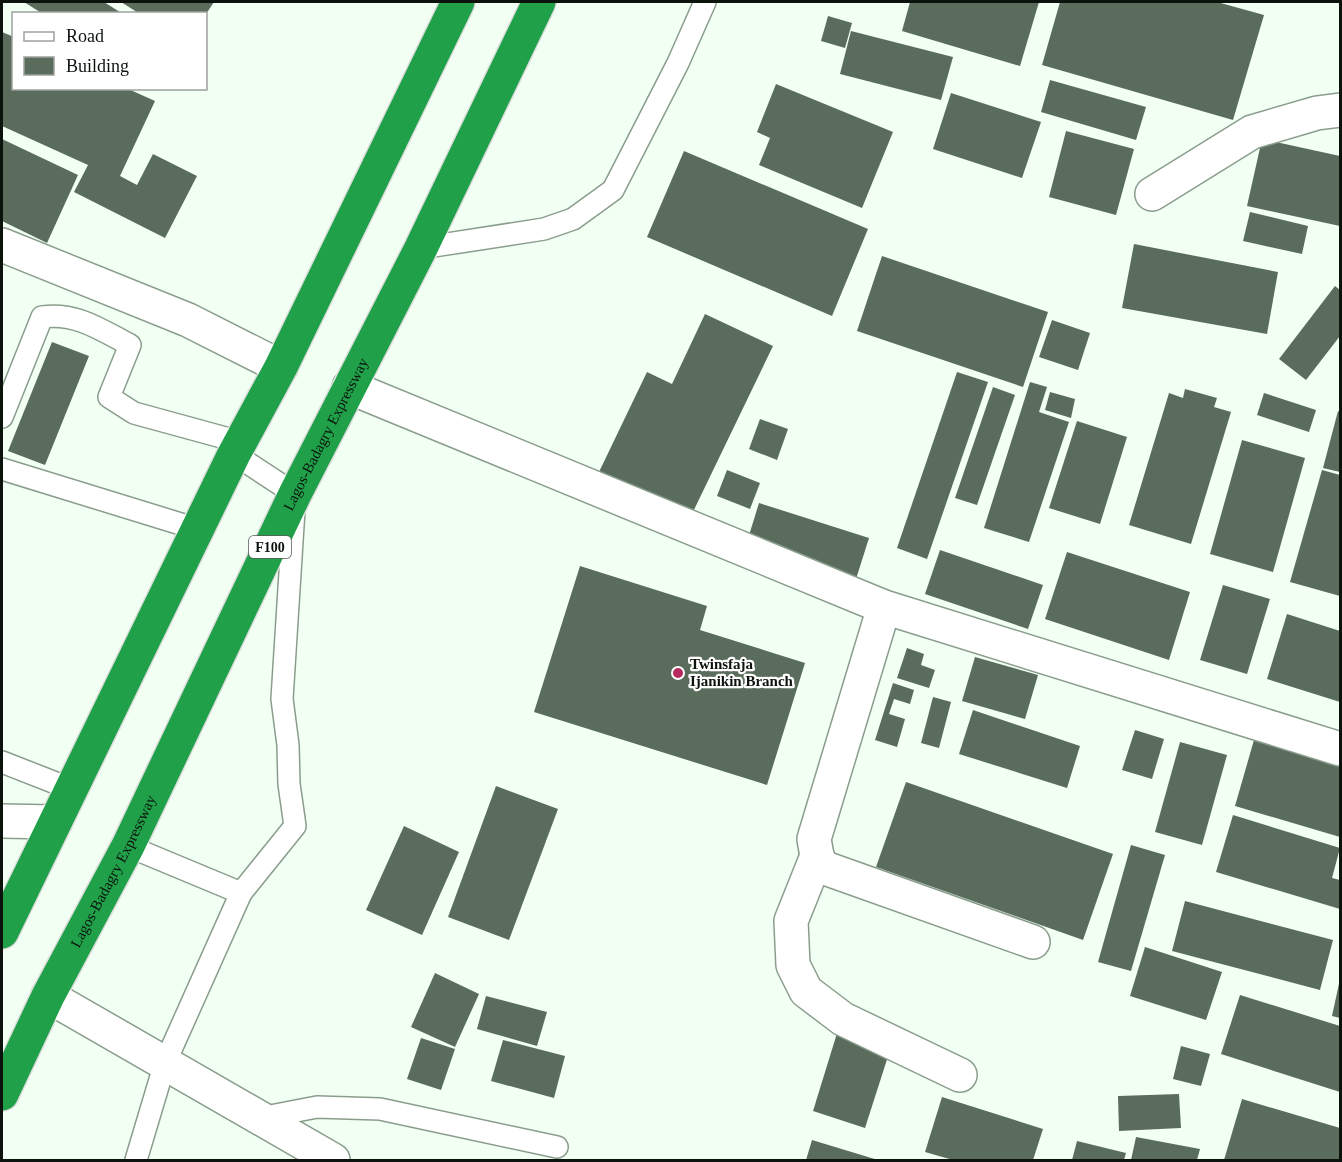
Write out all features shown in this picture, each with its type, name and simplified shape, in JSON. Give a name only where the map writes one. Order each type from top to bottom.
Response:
[{"type":"highway","points":[[2,932],[197,529],[281,367],[458,2]]},
{"type":"highway","name":"Lagos-Badagry Expressway","points":[[2,1094],[48,996],[128,846],[296,494],[421,248],[539,2]]},
{"type":"street","points":[[1152,195],[1252,132],[1317,113],[1341,110]]},
{"type":"street","points":[[2,245],[188,320],[281,367]]},
{"type":"street","points":[[349,387],[884,607],[1341,748]]},
{"type":"street","points":[[884,607],[814,839],[817,856],[822,867],[1033,942]]},
{"type":"street","points":[[2,821],[55,822]]},
{"type":"street","points":[[817,856],[791,921],[793,965],[806,991],[843,1019],[960,1075]]},
{"type":"street","points":[[48,996],[333,1161]]},
{"type":"lane","points":[[421,248],[544,229],[573,219],[614,190],[678,63],[705,2]]},
{"type":"lane","points":[[2,417],[42,316],[59,314],[77,319],[130,345],[109,397],[134,413],[237,448],[296,494],[282,699],[288,745],[289,784],[296,826],[242,893],[165,1063],[136,1161]]},
{"type":"lane","points":[[2,469],[197,529]]},
{"type":"lane","points":[[2,762],[70,789]]},
{"type":"lane","points":[[128,846],[242,893]]},
{"type":"lane","points":[[260,1118],[316,1107],[380,1108],[557,1147]]},
{"type":"building","points":[[24,2],[104,2],[120,12],[40,12]]},
{"type":"building","points":[[121,2],[214,2],[207,12],[137,12]]},
{"type":"building","points":[[910,2],[1039,2],[1020,66],[902,31]]},
{"type":"building","points":[[1060,2],[1217,2],[1264,15],[1233,120],[1042,65]]},
{"type":"building","points":[[828,16],[852,23],[845,48],[821,41]]},
{"type":"building","points":[[851,31],[953,57],[941,100],[840,74]]},
{"type":"building","points":[[2,32],[12,36],[12,90],[130,90],[155,101],[120,176],[137,185],[153,154],[197,176],[165,238],[74,192],[88,165],[2,126]]},
{"type":"building","points":[[1050,80],[1146,107],[1136,140],[1041,112]]},
{"type":"building","points":[[776,84],[893,132],[862,208],[759,165],[770,138],[757,132]]},
{"type":"building","points":[[951,93],[1041,122],[1022,178],[933,149]]},
{"type":"building","points":[[1066,131],[1134,149],[1116,215],[1049,197]]},
{"type":"building","points":[[2,139],[78,175],[47,243],[2,221]]},
{"type":"building","points":[[1262,139],[1340,156],[1340,226],[1247,206]]},
{"type":"building","points":[[684,151],[868,229],[832,316],[647,237]]},
{"type":"building","points":[[1250,212],[1308,226],[1302,254],[1243,241]]},
{"type":"building","points":[[1134,244],[1278,272],[1267,334],[1122,308]]},
{"type":"building","points":[[882,256],[1048,312],[1023,387],[857,331]]},
{"type":"building","points":[[1335,286],[1340,290],[1340,336],[1306,380],[1279,359]]},
{"type":"building","points":[[705,314],[773,346],[691,516],[599,472],[647,372],[672,384]]},
{"type":"building","points":[[1052,320],[1090,333],[1078,370],[1039,357]]},
{"type":"building","points":[[52,342],[89,356],[45,465],[8,451]]},
{"type":"building","points":[[957,372],[988,382],[927,559],[897,548]]},
{"type":"building","points":[[1030,382],[1047,387],[1039,412],[1069,422],[1029,542],[984,528]]},
{"type":"building","points":[[993,387],[1015,395],[977,505],[955,498]]},
{"type":"building","points":[[1185,389],[1217,398],[1214,407],[1231,412],[1191,544],[1129,525],[1169,393],[1183,398]]},
{"type":"building","points":[[1050,392],[1075,399],[1071,418],[1045,410]]},
{"type":"building","points":[[1264,393],[1316,410],[1309,432],[1257,415]]},
{"type":"building","points":[[1338,411],[1340,412],[1340,472],[1323,468]]},
{"type":"building","points":[[760,419],[788,429],[777,460],[749,449]]},
{"type":"building","points":[[1077,421],[1127,437],[1100,524],[1049,508]]},
{"type":"building","points":[[1242,440],[1305,458],[1273,572],[1210,554]]},
{"type":"building","points":[[727,470],[760,483],[750,509],[717,496]]},
{"type":"building","points":[[1322,470],[1340,475],[1340,596],[1290,582]]},
{"type":"building","points":[[759,503],[869,538],[856,579],[746,545]]},
{"type":"building","points":[[940,550],[1043,585],[1028,629],[925,594]]},
{"type":"building","points":[[1067,552],[1190,592],[1169,660],[1045,619]]},
{"type":"building","points":[[580,566],[707,606],[700,630],[805,663],[767,785],[534,712]]},
{"type":"building","points":[[1223,585],[1270,599],[1247,674],[1200,660]]},
{"type":"building","points":[[1287,614],[1340,631],[1340,702],[1267,679]]},
{"type":"building","points":[[907,648],[924,654],[921,665],[935,670],[929,688],[897,678]]},
{"type":"building","points":[[975,657],[1038,675],[1025,719],[962,701]]},
{"type":"building","points":[[893,683],[914,690],[910,704],[894,699],[889,714],[905,719],[897,747],[875,740]]},
{"type":"building","points":[[933,697],[951,702],[939,748],[921,743]]},
{"type":"building","points":[[973,710],[1080,746],[1067,788],[959,754]]},
{"type":"building","points":[[1135,730],[1164,739],[1152,779],[1122,770]]},
{"type":"building","points":[[1254,740],[1340,766],[1340,837],[1235,806]]},
{"type":"building","points":[[1180,742],[1227,755],[1202,845],[1155,832]]},
{"type":"building","points":[[906,782],[1113,854],[1083,940],[876,867]]},
{"type":"building","points":[[496,786],[558,809],[509,940],[448,917]]},
{"type":"building","points":[[1233,815],[1340,848],[1332,878],[1340,880],[1340,909],[1216,872]]},
{"type":"building","points":[[404,826],[459,852],[422,935],[366,910]]},
{"type":"building","points":[[1131,845],[1165,855],[1131,971],[1098,962]]},
{"type":"building","points":[[1185,901],[1333,940],[1320,990],[1172,951]]},
{"type":"building","points":[[1145,947],[1222,972],[1206,1020],[1130,996]]},
{"type":"building","points":[[435,973],[479,994],[455,1047],[411,1027]]},
{"type":"building","points":[[1340,979],[1340,1018],[1332,1016]]},
{"type":"building","points":[[1240,995],[1340,1026],[1340,1092],[1221,1054]]},
{"type":"building","points":[[486,996],[547,1012],[537,1046],[477,1029]]},
{"type":"building","points":[[838,1030],[891,1047],[865,1128],[813,1111]]},
{"type":"building","points":[[421,1038],[455,1049],[441,1090],[407,1079]]},
{"type":"building","points":[[503,1040],[565,1056],[554,1098],[491,1081]]},
{"type":"building","points":[[1181,1046],[1210,1054],[1201,1086],[1173,1079]]},
{"type":"building","points":[[1179,1094],[1181,1128],[1119,1131],[1118,1096]]},
{"type":"building","points":[[942,1097],[1043,1129],[1033,1160],[953,1160],[925,1152]]},
{"type":"building","points":[[1242,1099],[1340,1128],[1340,1160],[1224,1160]]},
{"type":"building","points":[[1136,1137],[1200,1149],[1197,1160],[1131,1160]]},
{"type":"building","points":[[812,1140],[878,1160],[806,1160]]},
{"type":"building","points":[[1077,1141],[1126,1153],[1124,1160],[1072,1160]]},
{"type":"place","name":"Twinsfaja Ijanikin Branch","points":[[678,673]]}]
